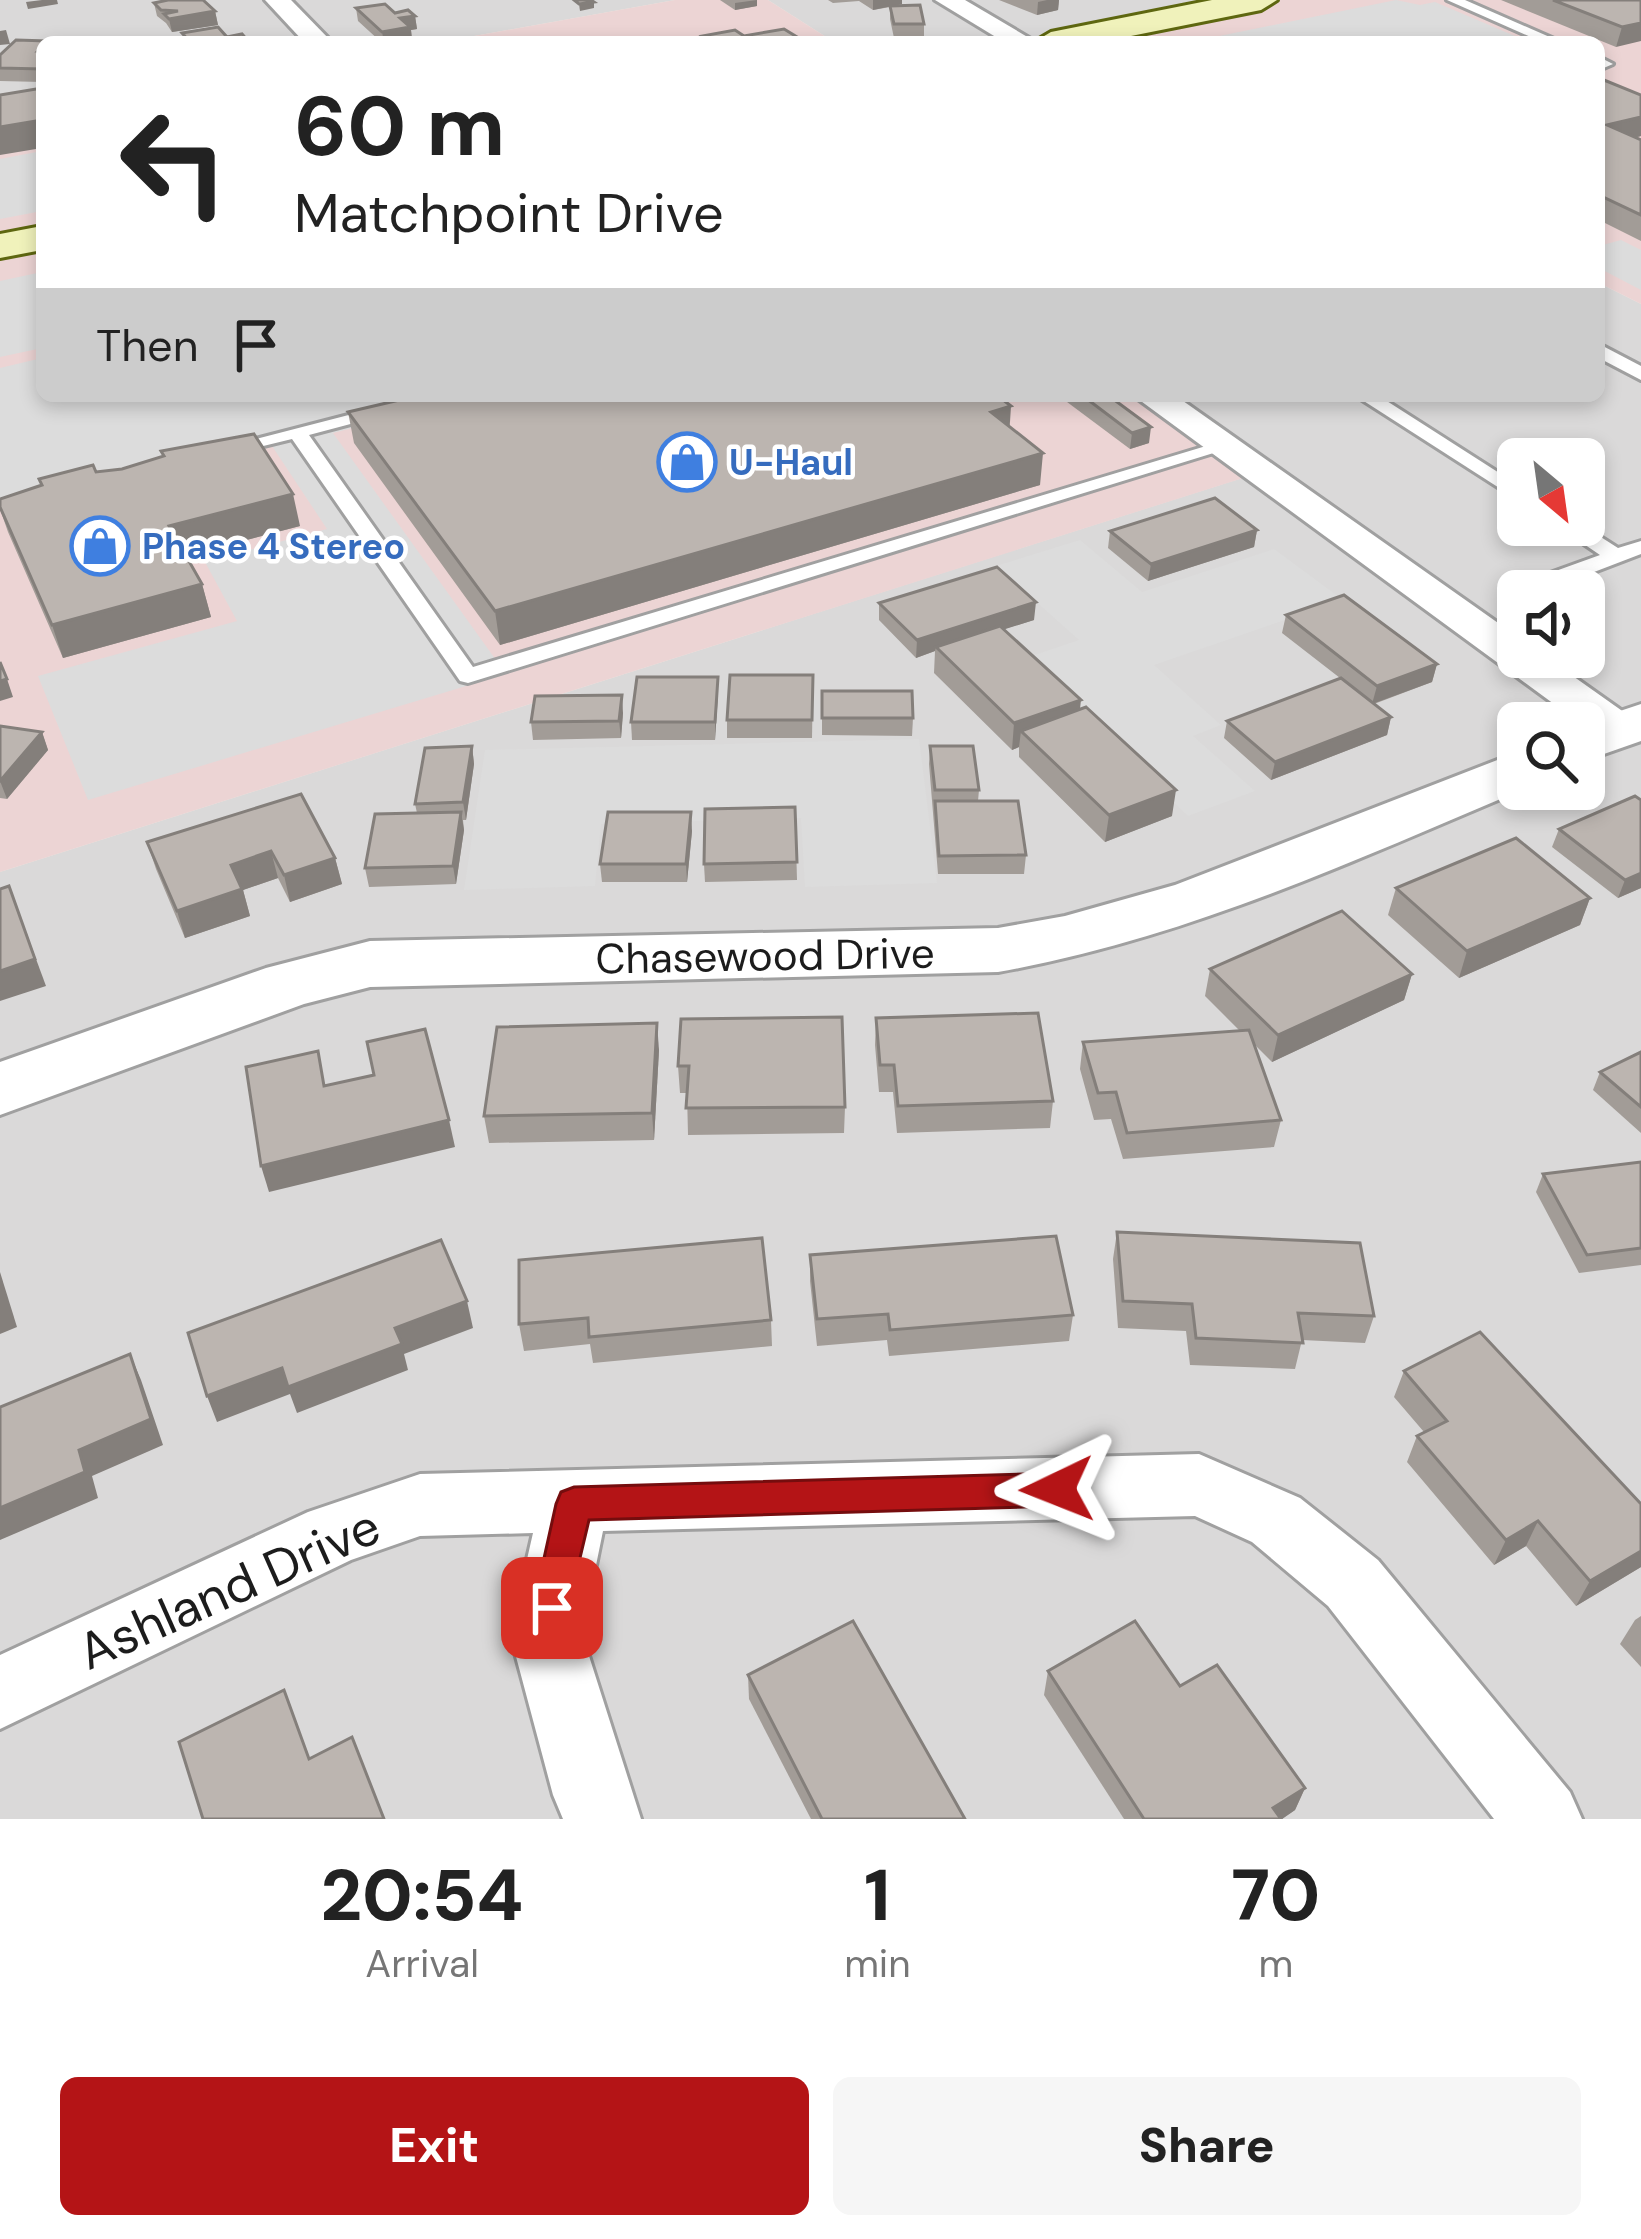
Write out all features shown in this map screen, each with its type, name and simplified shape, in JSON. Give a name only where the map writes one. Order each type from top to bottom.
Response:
[{"type":"main road","points":[[1127,36],[1261,0]]},
{"type":"main road","points":[[0,247],[36,239]]},
{"type":"street","points":[[278,0],[313,36]]},
{"type":"street","points":[[947,0],[1012,36]]},
{"type":"street","points":[[1160,402],[1615,731]]},
{"type":"street","name":"Chasewood Drive","points":[[0,1089],[289,985],[370,964],[998,950],[1069,940],[1139,922],[1497,778]]},
{"type":"street","name":"Ashland Drive","points":[[0,1693],[332,1534],[420,1505],[1199,1485],[1276,1520],[1353,1583],[1544,1819]]},
{"type":"street","points":[[574,1504],[547,1634],[591,1795],[602,1819]]},
{"type":"lane","points":[[1454,0],[1540,36]]},
{"type":"lane","points":[[1605,353],[1641,374]]},
{"type":"lane","points":[[201,456],[421,402]]},
{"type":"lane","points":[[1375,402],[1497,480]]},
{"type":"lane","points":[[298,432],[468,676],[1222,447]]},
{"type":"lane","points":[[1600,546],[1616,556]]},
{"type":"lane","points":[[1578,570],[1641,547]]},
{"type":"shaded area","points":[[0,0],[675,0],[474,36],[36,36],[36,105],[0,110]]},
{"type":"shaded area","points":[[675,0],[768,0],[825,36],[474,36]]},
{"type":"shaded area","points":[[768,0],[1261,0],[1081,36],[825,36]]},
{"type":"shaded area","points":[[1261,0],[1641,0],[1641,304],[1605,286],[1605,36],[1081,36]]},
{"type":"shaded area","points":[[1396,0],[1420,5],[1435,2],[1515,36],[1219,36]]},
{"type":"shaded area","points":[[36,105],[36,402],[1160,402],[1259,473],[0,872],[0,110]]},
{"type":"shaded area","points":[[36,152],[36,212],[0,219],[0,159]]},
{"type":"shaded area","points":[[1621,240],[1641,250],[1641,290],[1605,271],[1605,244]]},
{"type":"shaded area","points":[[36,273],[36,349],[0,357],[0,281]]},
{"type":"shaded area","points":[[1605,286],[1641,304],[1641,1819],[0,1819],[0,872],[1258,473],[1160,402],[1605,402]]},
{"type":"shaded area","points":[[36,359],[36,402],[455,402],[333,433],[506,674],[88,800],[38,676],[237,621],[205,562],[327,529],[270,443],[0,509],[0,368]]},
{"type":"shaded area","points":[[1080,540],[1142,592],[1274,549],[1343,600],[1154,665],[1221,725],[1193,736],[1255,791],[1188,816],[1023,659],[1079,640],[996,566]]},
{"type":"shaded area","points":[[919,739],[937,883],[805,887],[801,818],[601,824],[595,886],[464,890],[485,750]]},
{"type":"building","points":[[203,0],[215,11],[169,19],[164,14],[178,11],[161,10],[154,3]]},
{"type":"building","points":[[1553,0],[1641,0],[1641,23],[1622,27]]},
{"type":"building","points":[[385,4],[395,13],[408,10],[415,16],[400,18],[410,27],[382,32],[356,8]]},
{"type":"building","points":[[920,5],[924,24],[894,24],[890,6]]},
{"type":"building","points":[[218,27],[226,36],[185,36],[182,33]]},
{"type":"building","points":[[784,29],[795,36],[744,36]]},
{"type":"building","points":[[735,30],[744,36],[702,36]]},
{"type":"building","points":[[16,40],[36,41],[36,69],[0,68],[0,55]]},
{"type":"building","points":[[1605,80],[1641,95],[1641,117],[1607,125],[1641,140],[1641,215],[1605,198]]},
{"type":"building","points":[[36,89],[36,121],[0,127],[0,95]]},
{"type":"building","points":[[391,402],[1006,402],[1011,406],[991,412],[1043,453],[495,611],[348,412]]},
{"type":"building","points":[[1091,402],[1117,402],[1151,427],[1132,433]]},
{"type":"building","points":[[254,434],[293,494],[169,526],[202,584],[52,625],[0,499],[42,485],[39,479],[93,465],[96,472],[122,469],[164,456],[161,451]]},
{"type":"building","points":[[1215,498],[1257,530],[1151,564],[1110,531]]},
{"type":"building","points":[[997,567],[1036,602],[917,640],[879,603]]},
{"type":"building","points":[[1344,595],[1437,664],[1377,686],[1286,615]]},
{"type":"building","points":[[1000,626],[1081,700],[1014,723],[936,647]]},
{"type":"building","points":[[730,675],[813,675],[812,720],[727,720]]},
{"type":"building","points":[[637,677],[718,677],[715,722],[631,722]]},
{"type":"building","points":[[1341,678],[1391,717],[1275,762],[1227,721]]},
{"type":"building","points":[[822,691],[912,691],[913,718],[822,718]]},
{"type":"building","points":[[622,695],[619,721],[531,722],[535,696]]},
{"type":"building","points":[[1086,707],[1176,790],[1109,815],[1021,731]]},
{"type":"building","points":[[0,726],[42,732],[0,781]]},
{"type":"building","points":[[472,746],[463,802],[415,804],[425,748]]},
{"type":"building","points":[[930,746],[973,746],[979,790],[935,790]]},
{"type":"building","points":[[301,794],[335,858],[284,875],[271,851],[231,865],[242,889],[177,911],[147,842]]},
{"type":"building","points":[[1635,796],[1641,800],[1641,873],[1625,880],[1559,829]]},
{"type":"building","points":[[935,801],[1018,801],[1026,855],[939,856]]},
{"type":"building","points":[[795,807],[797,862],[704,864],[705,809]]},
{"type":"building","points":[[461,812],[453,866],[365,868],[375,814]]},
{"type":"building","points":[[608,812],[691,812],[686,864],[600,864]]},
{"type":"building","points":[[1516,838],[1590,898],[1467,951],[1396,888]]},
{"type":"building","points":[[9,886],[35,959],[0,971],[0,889]]},
{"type":"building","points":[[1342,911],[1412,974],[1278,1035],[1210,969]]},
{"type":"building","points":[[1038,1013],[1053,1101],[898,1106],[894,1065],[880,1065],[876,1018]]},
{"type":"building","points":[[842,1017],[845,1107],[686,1108],[689,1066],[678,1066],[681,1019]]},
{"type":"building","points":[[657,1023],[652,1113],[484,1116],[497,1027]]},
{"type":"building","points":[[425,1029],[449,1120],[261,1166],[246,1067],[318,1051],[324,1086],[374,1075],[367,1042]]},
{"type":"building","points":[[1249,1030],[1281,1120],[1127,1133],[1116,1092],[1098,1093],[1083,1042]]},
{"type":"building","points":[[1641,1052],[1641,1107],[1600,1072]]},
{"type":"building","points":[[1641,1162],[1641,1248],[1587,1255],[1543,1174]]},
{"type":"building","points":[[1117,1232],[1360,1243],[1374,1316],[1298,1313],[1303,1343],[1196,1338],[1192,1304],[1123,1301]]},
{"type":"building","points":[[1056,1236],[1073,1315],[890,1330],[888,1314],[817,1319],[810,1255]]},
{"type":"building","points":[[762,1238],[771,1320],[589,1337],[588,1318],[519,1324],[519,1260]]},
{"type":"building","points":[[441,1240],[467,1301],[395,1328],[402,1344],[288,1387],[282,1368],[207,1396],[188,1333]]},
{"type":"building","points":[[1480,1332],[1641,1504],[1641,1551],[1590,1581],[1538,1521],[1506,1540],[1417,1436],[1447,1421],[1404,1371]]},
{"type":"building","points":[[130,1354],[151,1419],[79,1450],[85,1472],[0,1508],[0,1407]]},
{"type":"building","points":[[853,1621],[965,1819],[822,1819],[748,1675]]},
{"type":"building","points":[[1135,1621],[1180,1686],[1217,1665],[1305,1788],[1273,1808],[1281,1819],[1144,1819],[1048,1671]]},
{"type":"building","points":[[284,1690],[309,1759],[352,1737],[384,1819],[203,1819],[179,1742]]},
{"type":"place","name":"U-Haul","points":[[687,462]]},
{"type":"place","name":"Phase 4 Stereo","points":[[100,546]]},
{"type":"route","points":[[552,1608],[574,1504],[1057,1489]]}]
